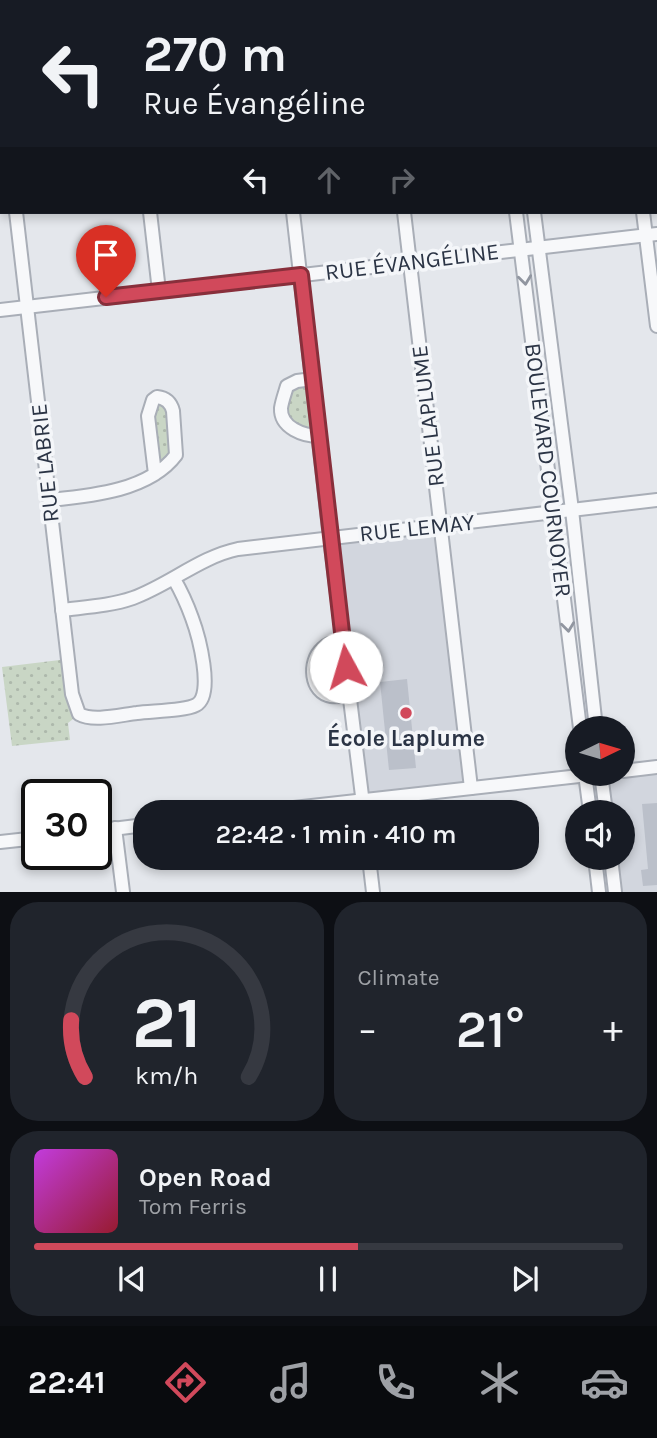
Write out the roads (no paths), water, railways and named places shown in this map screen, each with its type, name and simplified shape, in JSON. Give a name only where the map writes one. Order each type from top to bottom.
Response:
[{"type":"street","name":"RUE LABRIE","points":[[16,214],[72,694],[79,714],[90,718],[190,707],[201,700],[204,682],[200,645],[192,617],[174,579]]},
{"type":"street","points":[[150,214],[159,291]]},
{"type":"street","points":[[293,214],[362,800]]},
{"type":"street","name":"RUE LAPLUME","points":[[404,214],[471,788]]},
{"type":"street","name":"BOULEVARD COURNOYER","points":[[516,214],[579,716]]},
{"type":"street","name":"BOULEVARD COURNOYER","points":[[534,214],[595,716]]},
{"type":"street","points":[[644,214],[651,234],[657,326]]},
{"type":"street","name":"RUE ÉVANGÉLINE","points":[[0,310],[651,234]]},
{"type":"street","points":[[313,379],[287,386],[281,407],[282,415],[290,427],[308,436],[319,436]]},
{"type":"street","points":[[50,499],[108,492],[155,474],[167,466],[176,456],[171,405],[163,398],[157,397],[153,400],[148,416],[155,474]]},
{"type":"street","name":"RUE LEMAY","points":[[62,610],[126,600],[174,579],[211,557],[230,551],[657,500]]},
{"type":"street","points":[[343,640],[320,651],[314,659],[314,676],[316,684],[325,694],[349,695]]},
{"type":"street","points":[[635,770],[657,767]]},
{"type":"street","points":[[399,800],[565,777]]},
{"type":"street","points":[[112,828],[133,826]]},
{"type":"street","points":[[115,828],[123,892]]},
{"type":"street","points":[[0,842],[21,840]]},
{"type":"street","points":[[370,870],[373,892]]},
{"type":"street","points":[[596,870],[599,892]]},
{"type":"street","points":[[612,870],[615,892]]},
{"type":"place","name":"École Laplume","points":[[406,713]]}]
